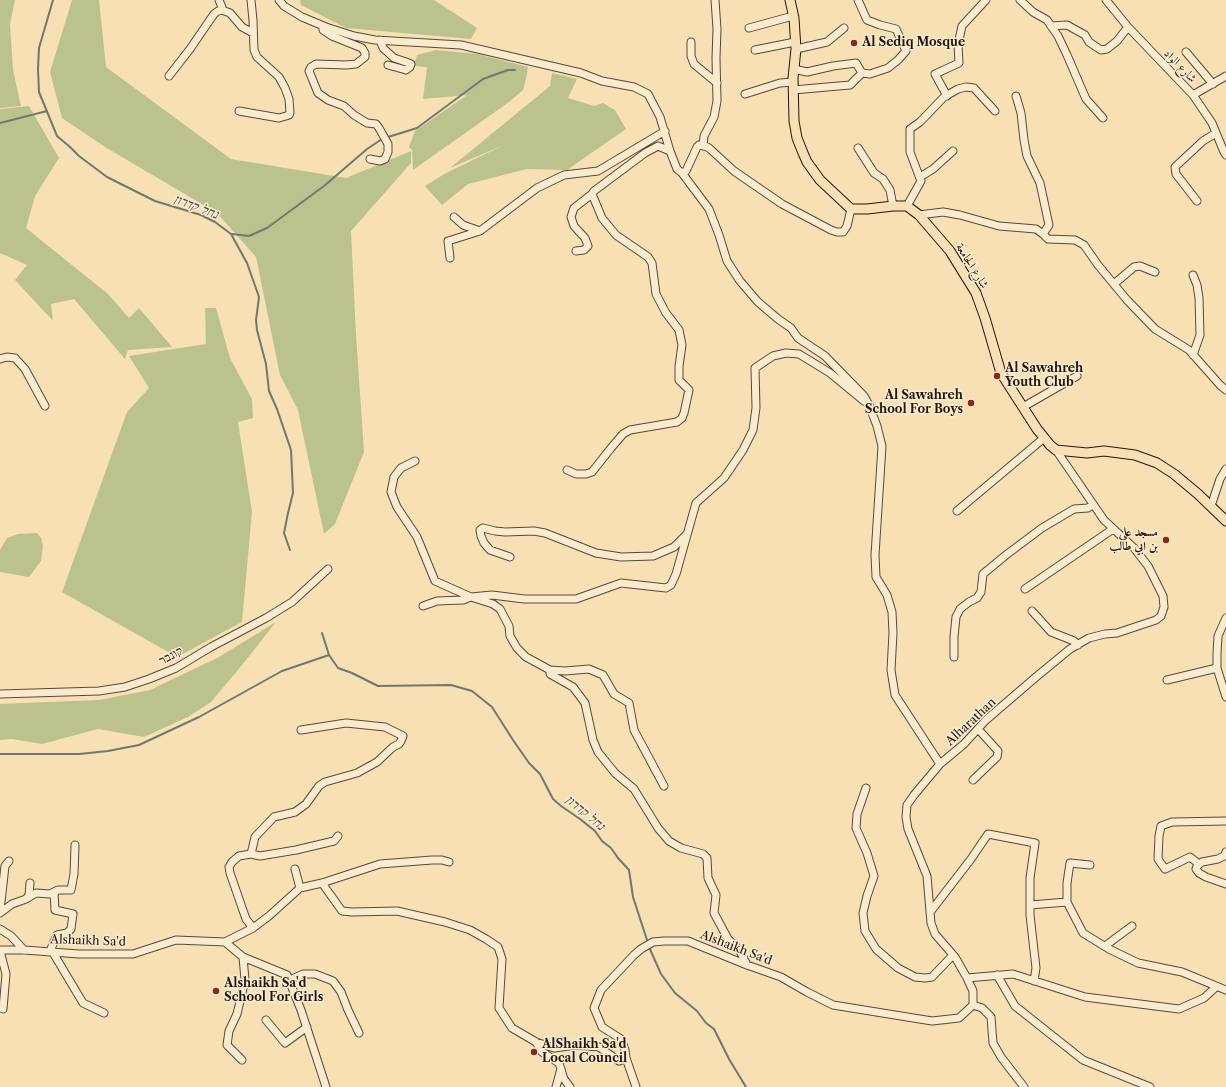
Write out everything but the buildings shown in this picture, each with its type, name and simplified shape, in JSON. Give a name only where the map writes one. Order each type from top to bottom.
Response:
[{"type":"main road","points":[[790,0],[794,16],[795,46],[793,86],[794,121],[797,138],[807,162],[820,180],[851,209],[907,206]]},
{"type":"main road","name":"شارع الجامعة","points":[[907,206],[919,215],[950,251],[976,293],[1001,373],[1037,429],[1056,450]]},
{"type":"main road","points":[[1056,450],[1087,453],[1104,451],[1135,455],[1157,463],[1174,474],[1226,521]]},
{"type":"street","points":[[219,0],[223,10],[230,13],[242,27],[254,33]]},
{"type":"street","points":[[239,111],[279,118],[289,115],[290,113],[289,99],[286,88],[279,77],[257,57],[254,50],[251,0]]},
{"type":"street","points":[[279,0],[284,6],[302,17],[323,26],[354,36],[380,40],[461,45],[581,73],[602,81],[634,87],[648,94],[660,117],[677,169],[682,173],[709,209],[727,261],[740,281],[758,302],[791,328],[798,338],[825,356],[864,396],[869,405],[877,426],[882,446],[875,555],[876,577],[887,595],[892,612],[893,633],[891,670],[895,695],[940,764]]},
{"type":"street","points":[[703,146],[704,136],[714,118],[717,101],[717,29],[715,0]]},
{"type":"street","points":[[794,69],[807,72],[833,66],[856,64],[862,73],[870,74],[888,68],[906,51],[896,29],[867,20],[858,0]]},
{"type":"street","points":[[947,96],[935,74],[959,63],[958,44],[962,26],[986,0]]},
{"type":"street","points":[[1020,0],[1033,12],[1047,20],[1058,36],[1086,99],[1102,118]]},
{"type":"street","name":"شارع الواد","points":[[1106,0],[1128,28],[1193,95],[1212,123],[1226,155]]},
{"type":"street","points":[[1114,10],[1116,0]]},
{"type":"street","points":[[169,76],[214,14],[223,10]]},
{"type":"street","points":[[749,28],[794,16]]},
{"type":"street","points":[[1051,26],[1067,25],[1085,35],[1089,42],[1101,50],[1107,49],[1128,28]]},
{"type":"street","points":[[323,26],[323,30],[332,36],[362,48],[365,53],[365,57],[356,64],[316,64],[311,67],[309,71],[318,93],[328,100],[344,106],[354,115],[367,123],[376,124],[379,128],[388,144],[388,152],[385,159],[380,161],[370,159]]},
{"type":"street","points":[[755,50],[827,42],[844,28]]},
{"type":"street","points":[[380,40],[384,48],[394,58],[411,64],[406,70],[388,65]]},
{"type":"street","points":[[691,42],[691,56],[694,64],[717,82]]},
{"type":"street","points":[[1186,52],[1213,84]]},
{"type":"street","points":[[745,94],[780,82],[793,86],[850,85],[862,73]]},
{"type":"street","points":[[1193,95],[1226,76]]},
{"type":"street","points":[[907,206],[921,181],[910,152],[910,129],[920,122],[944,97],[958,89],[966,87],[974,88],[995,112]]},
{"type":"street","points":[[1016,96],[1021,113],[1027,156],[1040,183],[1049,225],[1043,234]]},
{"type":"street","points":[[450,258],[448,241],[480,231],[537,188],[564,175],[598,171],[665,131]]},
{"type":"street","points":[[1197,201],[1176,174],[1176,167],[1203,141],[1216,133]]},
{"type":"street","points":[[576,251],[584,250],[588,246],[584,238],[574,226],[571,217],[574,208],[594,191],[658,146],[670,151]]},
{"type":"street","points":[[682,173],[686,171],[697,147],[703,146],[709,148],[734,171],[782,204],[831,230],[843,232],[847,226],[851,209]]},
{"type":"street","points":[[858,148],[874,173],[883,179],[890,190],[893,206]]},
{"type":"street","points":[[920,177],[933,169],[953,151]]},
{"type":"street","points":[[567,470],[576,474],[586,474],[592,472],[623,434],[630,430],[677,422],[682,418],[684,413],[689,390],[679,380],[682,345],[679,330],[666,313],[656,294],[652,263],[648,257],[616,235],[602,218],[592,194]]},
{"type":"street","points":[[919,215],[943,212],[960,215],[999,226],[1036,229],[1048,239],[1075,240],[1084,245],[1114,284],[1155,329],[1189,350],[1226,390]]},
{"type":"street","points":[[454,217],[463,225],[480,231]]},
{"type":"street","points":[[1114,284],[1134,267],[1140,266],[1155,272]]},
{"type":"street","points":[[1193,355],[1200,335],[1199,298],[1194,275]]},
{"type":"street","points":[[423,606],[437,601],[463,600],[472,597],[492,595],[524,598],[576,599],[622,583],[666,588],[671,584],[676,574],[696,503],[724,478],[743,450],[753,430],[756,408],[755,368],[773,356],[786,353],[799,354],[830,373],[869,405]]},
{"type":"street","points":[[0,359],[7,357],[15,358],[25,369],[45,406]]},
{"type":"street","points":[[1023,407],[1077,376]]},
{"type":"street","points":[[957,511],[1044,438]]},
{"type":"street","name":"Alharathan","points":[[973,1005],[973,991],[967,978],[953,955],[935,934],[931,923],[927,876],[908,829],[906,817],[907,805],[940,764],[964,744],[986,720],[1070,649],[1089,638],[1117,633],[1156,620],[1161,616],[1164,607],[1163,596],[1148,566],[1134,548],[1104,520],[1056,450]]},
{"type":"street","points":[[415,461],[401,468],[394,477],[391,492],[397,507],[417,537],[436,581],[472,597],[493,604],[500,609],[509,626],[510,636],[517,648],[526,657],[550,670],[565,671],[589,669],[603,675],[614,694],[629,703],[634,730],[664,786]]},
{"type":"street","points":[[1211,506],[1220,479],[1226,469]]},
{"type":"street","points":[[954,657],[956,617],[960,609],[977,598],[981,592],[983,574],[1042,528],[1074,509],[1088,508],[1093,504]]},
{"type":"street","points":[[510,557],[490,550],[484,543],[480,530],[483,528],[505,532],[534,531],[545,533],[596,553],[621,557],[653,556],[674,547],[688,534]]},
{"type":"street","points":[[1025,589],[1113,529]]},
{"type":"street","name":"קונבר","points":[[0,694],[99,691],[125,687],[149,679],[176,668],[292,602],[328,568]]},
{"type":"street","points":[[1032,611],[1051,632],[1074,641],[1078,645]]},
{"type":"street","points":[[1226,618],[1218,636],[1218,668],[1226,697]]},
{"type":"street","points":[[1168,680],[1218,668]]},
{"type":"street","points":[[550,670],[550,674],[573,687],[585,703],[593,740],[598,752],[615,772],[634,789],[658,828],[669,841],[681,848],[703,854],[707,858],[708,878],[716,895],[714,913],[728,939],[740,951],[747,965]]},
{"type":"street","points":[[251,854],[255,837],[274,817],[294,812],[306,804],[319,786],[325,782],[357,773],[377,762],[388,751],[402,741],[402,736],[385,727],[346,723],[301,730]]},
{"type":"street","points":[[972,780],[997,757],[998,751],[978,729]]},
{"type":"street","points":[[866,788],[857,814],[856,828],[867,853],[874,876],[863,913],[865,931],[876,949],[898,968],[915,977],[932,977],[953,955]]},
{"type":"street","points":[[1199,864],[1190,857],[1166,868],[1158,859],[1161,826],[1172,822],[1226,822]]},
{"type":"street","points":[[931,911],[972,859],[988,834],[1035,843],[1030,878],[1030,915],[1036,968],[1034,981]]},
{"type":"street","points":[[253,928],[246,919],[229,866],[232,862],[239,856],[251,854],[260,856],[296,850],[334,841],[338,836]]},
{"type":"street","points":[[0,912],[12,904],[26,899],[36,893],[50,894],[58,890],[71,890],[74,874],[75,845]]},
{"type":"street","points":[[1226,852],[1224,856],[1218,859],[1202,862],[1196,869],[1199,873],[1214,881],[1226,884]]},
{"type":"street","points":[[295,869],[300,888],[322,884],[380,864],[432,860],[449,862]]},
{"type":"street","points":[[0,912],[5,866],[9,861]]},
{"type":"street","points":[[1090,865],[1070,863],[1067,883],[1067,902],[1083,933],[1138,963],[1182,972],[1226,990]]},
{"type":"street","points":[[26,899],[29,895],[30,883]]},
{"type":"street","points":[[322,884],[342,911],[397,911],[445,922],[470,930],[486,939],[498,947],[502,958],[499,1008],[512,1028],[536,1042],[554,1048],[576,1045],[599,1047],[619,1061],[626,1058]]},
{"type":"street","name":"Alshaikh Sa'd","points":[[0,951],[24,950],[79,954],[133,954],[176,940],[225,942],[253,928],[269,916],[300,888]]},
{"type":"street","points":[[54,892],[55,910],[73,914],[71,929],[67,933],[57,935],[51,951],[83,1003],[104,1013]]},
{"type":"street","points":[[1030,905],[1067,902]]},
{"type":"street","points":[[1105,946],[1132,926]]},
{"type":"street","points":[[0,930],[11,936],[24,950]]},
{"type":"street","name":"Alshaikh Sa'd","points":[[636,1087],[621,1039],[602,1027],[594,1008],[601,990],[641,949],[653,942],[688,941],[781,977],[833,1005],[932,1021],[959,1018],[973,1005]]},
{"type":"street","points":[[225,942],[243,957],[287,975],[307,1028],[326,1087]]},
{"type":"street","points":[[0,951],[6,974],[3,1008]]},
{"type":"street","points":[[242,1060],[227,1045],[229,1031],[237,1014],[245,980],[243,957]]},
{"type":"street","points":[[290,980],[303,974],[315,974],[333,981],[341,992],[348,1010],[360,1033]]},
{"type":"street","points":[[967,978],[1013,974],[1085,997],[1179,1009],[1204,998],[1216,987]]},
{"type":"street","points":[[997,975],[1015,1006],[1083,1060],[1150,1087]]},
{"type":"street","points":[[973,1005],[982,1008],[991,1017],[994,1043],[1001,1056],[1024,1087]]},
{"type":"street","points":[[266,1020],[285,1043],[307,1028]]},
{"type":"street","points":[[536,1042],[542,1052],[560,1063],[564,1079],[570,1087]]},
{"type":"street","points":[[556,1087],[561,1069]]},
{"type":"green space","points":[[0,0],[15,0],[10,24],[13,70],[21,106],[0,108]]},
{"type":"green space","points":[[72,0],[99,0],[106,67],[231,159],[346,178],[411,151],[411,163],[351,231],[364,452],[335,524],[324,534],[298,410],[280,375],[256,257],[217,213],[105,147],[62,118],[50,72]]},
{"type":"green space","points":[[300,0],[434,0],[477,28],[471,39],[346,28],[301,5]]},
{"type":"green space","points":[[436,50],[478,54],[528,67],[526,79],[523,90],[509,102],[413,170],[412,150],[409,147],[415,131],[467,95],[423,99],[427,67],[414,66],[417,55]]},
{"type":"green space","points":[[552,73],[577,79],[568,98],[594,106],[603,103],[615,110],[626,129],[567,170],[527,169],[468,184],[442,205],[425,186],[446,173],[504,145],[450,168],[550,86]]},
{"type":"green space","points":[[29,106],[59,158],[35,196],[26,228],[108,294],[129,318],[139,308],[172,347],[128,350],[125,359],[74,299],[51,304],[53,321],[15,280],[27,265],[0,253],[0,109]]},
{"type":"green space","points":[[205,308],[216,308],[230,358],[252,399],[253,418],[238,422],[252,512],[242,622],[177,657],[62,592],[127,412],[149,388],[129,356],[206,344]]},
{"type":"green space","points":[[37,533],[41,538],[43,546],[41,561],[29,577],[0,572],[0,550],[7,538],[18,534]]},
{"type":"green space","points":[[276,622],[211,702],[188,717],[144,737],[98,729],[42,744],[12,739],[0,740],[0,704],[99,700],[150,690],[219,657]]},
{"type":"waterway","name":"נחל קדרון","points":[[53,0],[39,48],[38,69],[39,92],[57,136],[79,156],[107,177],[155,201],[201,215],[215,222],[231,234],[247,263],[259,297],[256,320],[257,330],[266,364],[269,391],[277,409],[291,450],[293,493],[284,533],[290,550]]},
{"type":"waterway","points":[[388,137],[417,128],[483,79],[508,70],[515,70]]},
{"type":"waterway","points":[[0,123],[47,111]]},
{"type":"waterway","points":[[232,234],[249,236],[267,228],[324,186],[367,149],[382,139]]},
{"type":"waterway","name":"נחל קדרון","points":[[322,633],[329,655],[338,668],[378,686],[451,685],[472,691],[492,707],[529,763],[540,774],[553,799],[595,831],[602,841],[611,848],[629,870],[633,897],[648,943]]},
{"type":"waterway","points":[[0,754],[79,754],[108,751],[139,745],[199,717],[282,671],[329,655]]},
{"type":"waterway","name":"נחל קדרון","points":[[649,947],[661,974],[675,993],[697,1011],[706,1023],[714,1029],[729,1059],[746,1087]]},
{"type":"place","name":"Al Sediq Mosque","points":[[854,43]]},
{"type":"place","name":"Al Sawahreh Youth Club","points":[[997,376]]},
{"type":"place","name":"Al Sawahreh School For Boys","points":[[971,403]]},
{"type":"place","name":"مسجد علي بن ابي طالب","points":[[1166,540]]},
{"type":"place","name":"Alshaikh Sa'd School For Girls","points":[[216,991]]},
{"type":"place","name":"AlShaikh Sa'd Local Council","points":[[534,1052]]}]
